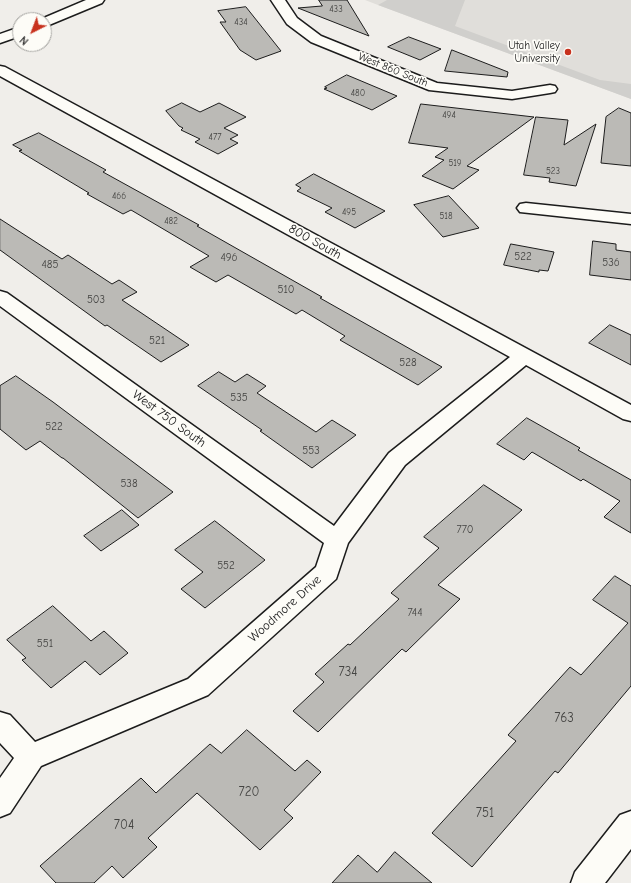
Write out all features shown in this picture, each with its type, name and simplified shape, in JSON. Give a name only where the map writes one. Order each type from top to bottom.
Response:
[{"type":"street","points":[[52,19],[97,0]]},
{"type":"street","name":"West 860 South","points":[[278,0],[292,20],[316,39],[434,87],[512,95],[550,89]]},
{"type":"street","points":[[0,40],[12,35]]},
{"type":"street","name":"800 South","points":[[0,70],[631,414]]},
{"type":"street","points":[[526,208],[631,219]]},
{"type":"street","name":"West 750 South","points":[[0,297],[337,540]]},
{"type":"street","name":"Woodmore Drive","points":[[31,757],[198,687],[327,572],[337,540],[397,459],[524,356]]},
{"type":"street","points":[[0,724],[31,757],[0,804]]},
{"type":"street","points":[[586,883],[631,826]]},
{"type":"shaded area","name":"Utah Valley University","points":[[365,0],[631,0],[631,99],[378,5]]},
{"type":"shaded area","points":[[387,0],[465,0],[455,26],[600,80],[631,84],[631,99],[378,5]]},
{"type":"building","points":[[319,0],[347,0],[369,36],[298,8],[322,6]]},
{"type":"building","points":[[246,7],[281,51],[256,60],[240,50],[220,22],[226,22],[218,11]]},
{"type":"building","points":[[409,37],[441,49],[420,60],[388,47]]},
{"type":"building","points":[[452,50],[508,72],[507,77],[445,71]]},
{"type":"building","points":[[347,75],[397,96],[372,110],[324,89]]},
{"type":"building","points":[[182,103],[200,112],[219,103],[246,117],[224,128],[238,135],[230,139],[238,143],[218,154],[195,142],[200,139],[181,130],[183,128],[179,126],[166,111]]},
{"type":"building","points":[[421,104],[534,117],[467,166],[479,170],[453,189],[422,176],[444,160],[435,157],[448,148],[409,143]]},
{"type":"building","points":[[619,108],[631,113],[631,166],[601,163],[606,117]]},
{"type":"building","points":[[536,117],[568,120],[564,145],[596,124],[576,186],[549,182],[550,178],[524,175]]},
{"type":"building","points":[[39,133],[106,170],[103,172],[199,225],[197,226],[442,367],[418,385],[340,340],[345,336],[302,310],[296,314],[228,275],[216,282],[190,267],[209,256],[131,210],[123,214],[87,194],[89,193],[19,151],[22,150],[13,145]]},
{"type":"building","points":[[314,174],[385,211],[355,228],[325,212],[332,208],[297,191],[301,188],[296,185]]},
{"type":"building","points":[[449,196],[479,228],[443,237],[414,205]]},
{"type":"building","points":[[0,219],[62,259],[68,255],[112,284],[119,280],[137,292],[122,300],[189,345],[161,362],[107,325],[105,326],[0,250]]},
{"type":"building","points":[[593,241],[616,244],[616,250],[631,252],[631,280],[590,275]]},
{"type":"building","points":[[511,244],[554,252],[548,271],[539,270],[539,272],[504,265]]},
{"type":"building","points":[[610,325],[631,335],[631,365],[589,343]]},
{"type":"building","points":[[219,372],[235,382],[247,374],[266,386],[257,393],[316,432],[332,420],[356,435],[312,468],[260,431],[262,430],[198,386]]},
{"type":"building","points":[[16,376],[173,492],[138,518],[40,441],[26,450],[0,429],[0,386]]},
{"type":"building","points":[[527,418],[580,448],[578,450],[631,480],[631,533],[604,517],[620,501],[583,479],[581,481],[532,452],[524,460],[497,444]]},
{"type":"building","points":[[484,485],[522,510],[438,585],[460,599],[406,652],[402,649],[318,732],[293,711],[324,682],[315,674],[348,644],[350,645],[399,599],[391,593],[439,548],[424,537]]},
{"type":"building","points":[[122,510],[139,525],[101,551],[84,536]]},
{"type":"building","points":[[215,521],[265,560],[205,608],[181,589],[203,572],[175,550]]},
{"type":"building","points":[[615,576],[631,586],[631,686],[558,773],[555,771],[472,867],[432,833],[516,741],[508,735],[570,667],[581,675],[628,623],[593,600]]},
{"type":"building","points":[[53,606],[91,641],[104,631],[128,653],[100,675],[85,661],[51,688],[22,660],[26,658],[7,640]]},
{"type":"building","points":[[247,730],[295,771],[307,760],[321,772],[284,810],[293,818],[260,850],[197,793],[148,838],[157,847],[123,878],[112,866],[94,883],[56,883],[40,866],[141,778],[156,793],[210,744],[221,753]]},
{"type":"building","points":[[395,852],[432,883],[332,883],[358,855],[377,872]]},
{"type":"place","name":"Utah Valley University","points":[[568,52]]}]
